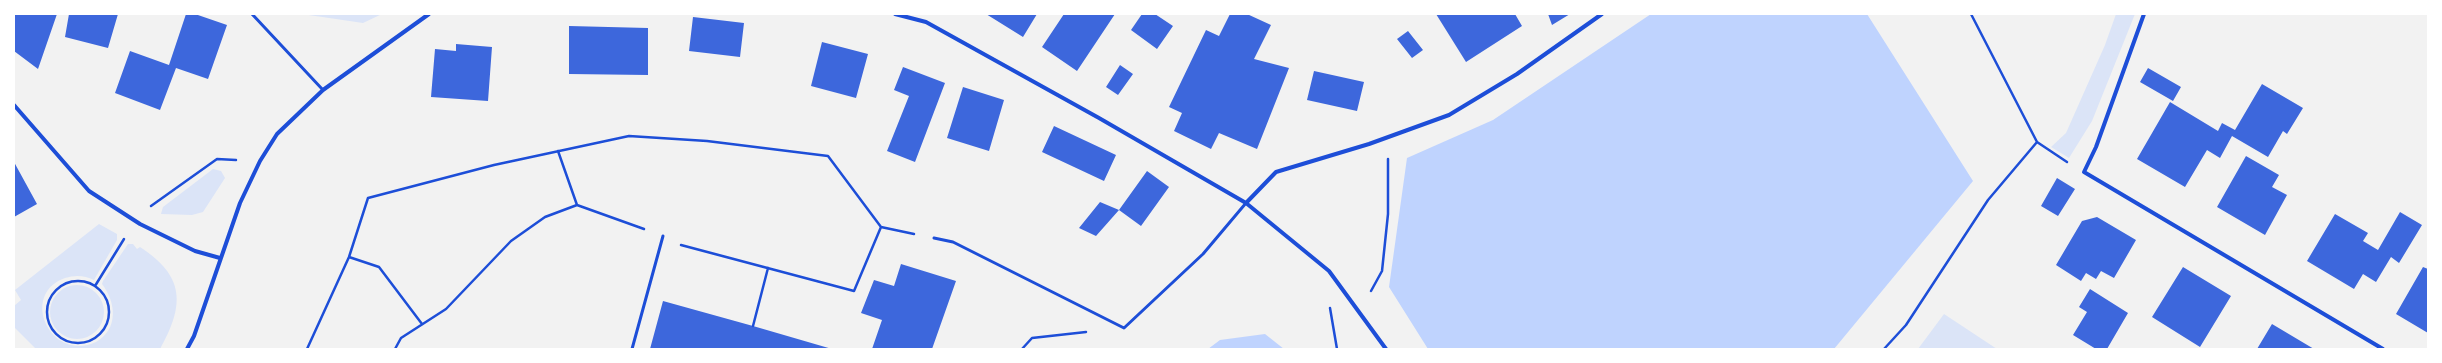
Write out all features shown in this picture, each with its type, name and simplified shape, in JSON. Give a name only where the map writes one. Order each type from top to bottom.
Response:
[{"type":"street","points":[[187,349],[194,336],[240,203],[260,161],[277,134],[323,90],[429,14]]},
{"type":"street","points":[[895,14],[926,22],[1099,118],[1246,203],[1329,271],[1386,349]]},
{"type":"street","points":[[1246,203],[1276,172],[1388,137],[1448,115],[1517,74],[1602,14]]},
{"type":"street","points":[[2144,14],[2096,147],[2084,172],[2383,349]]},
{"type":"street","points":[[14,104],[89,191],[140,224],[195,251],[220,258]]},
{"type":"lane","points":[[252,14],[323,90]]},
{"type":"lane","points":[[934,238],[953,242],[1124,328],[1203,254],[1246,203]]},
{"type":"lane","points":[[632,349],[663,236]]},
{"type":"path","points":[[1971,14],[2038,142],[2084,172]]},
{"type":"path","points":[[307,349],[349,257],[368,198],[494,165],[629,136],[707,141],[828,156],[881,227],[908,232]]},
{"type":"path","points":[[1360,313],[1382,271],[1388,214],[1388,137]]},
{"type":"path","points":[[1884,349],[1906,325],[1988,200],[2038,142]]},
{"type":"path","points":[[558,151],[577,205]]},
{"type":"path","points":[[140,224],[150,206],[217,159],[260,161]]},
{"type":"path","points":[[95,286],[135,221]]},
{"type":"path","points":[[349,257],[379,267],[422,324]]},
{"type":"path","points":[[753,326],[768,268]]},
{"type":"path","points":[[85,281],[95,286],[106,299],[109,309],[103,330],[85,342],[73,343],[63,339],[54,332],[49,323],[47,312],[51,296],[59,287],[68,282],[85,281]]},
{"type":"path","points":[[1022,349],[1032,338],[1124,328]]},
{"type":"shaded area","points":[[302,14],[382,14],[363,23]]},
{"type":"shaded area","points":[[2116,14],[2135,14],[2092,121],[2069,158],[2051,147],[2066,133],[2105,45]]},
{"type":"shaded area","points":[[213,169],[221,171],[225,178],[203,212],[192,215],[161,214],[163,207]]},
{"type":"shaded area","points":[[99,224],[117,234],[117,240],[94,280],[83,276],[72,276],[65,278],[51,286],[44,298],[42,311],[46,324],[54,335],[65,343],[80,346],[96,342],[103,337],[109,330],[113,315],[110,299],[102,284],[128,244],[133,244],[137,249],[140,247],[155,258],[166,269],[173,280],[177,305],[174,319],[160,349],[36,349],[14,327],[14,306],[21,300],[15,290]]},
{"type":"shaded area","points":[[72,285],[82,285],[92,289],[100,297],[104,307],[104,317],[100,327],[92,335],[82,339],[72,339],[62,335],[54,327],[50,317],[50,307],[54,297],[62,289]]},
{"type":"shaded area","points":[[1944,314],[1997,349],[1918,349]]},
{"type":"water","points":[[1651,14],[1867,14],[1973,181],[1834,349],[1428,349],[1389,287],[1407,158],[1493,120]]},
{"type":"water","points":[[1265,334],[1284,349],[1208,349],[1220,340]]},
{"type":"building","points":[[14,14],[57,14],[38,69],[14,51]]},
{"type":"building","points":[[69,14],[118,14],[108,48],[65,37]]},
{"type":"building","points":[[186,14],[195,14],[227,25],[208,79],[176,68],[160,110],[115,93],[130,51],[169,65]]},
{"type":"building","points":[[986,14],[1037,14],[1023,37]]},
{"type":"building","points":[[1064,14],[1115,14],[1077,71],[1042,47]]},
{"type":"building","points":[[1142,14],[1155,14],[1173,26],[1157,49],[1131,30]]},
{"type":"building","points":[[1230,14],[1247,14],[1271,25],[1254,59],[1289,68],[1257,149],[1219,133],[1211,149],[1174,131],[1182,113],[1169,107],[1206,30],[1219,36]]},
{"type":"building","points":[[1436,14],[1515,14],[1522,26],[1466,62]]},
{"type":"building","points":[[1548,14],[1570,14],[1552,25]]},
{"type":"building","points":[[693,17],[744,23],[740,57],[689,51]]},
{"type":"building","points":[[569,26],[648,28],[648,75],[569,74]]},
{"type":"building","points":[[1408,31],[1423,50],[1412,58],[1397,39]]},
{"type":"building","points":[[822,42],[868,54],[856,98],[811,86]]},
{"type":"building","points":[[456,44],[492,47],[488,101],[431,97],[435,49],[456,51]]},
{"type":"building","points":[[1120,65],[1133,74],[1118,95],[1106,87]]},
{"type":"building","points":[[903,67],[945,83],[915,162],[887,151],[909,96],[894,90]]},
{"type":"building","points":[[2148,68],[2181,87],[2173,101],[2140,82]]},
{"type":"building","points":[[1314,71],[1364,82],[1357,111],[1307,100]]},
{"type":"building","points":[[2262,84],[2303,108],[2287,134],[2283,131],[2268,157],[2232,136],[2220,158],[2207,150],[2185,187],[2137,159],[2170,102],[2218,131],[2222,123],[2235,130]]},
{"type":"building","points":[[963,87],[1004,100],[989,151],[947,138]]},
{"type":"building","points":[[1054,126],[1116,155],[1104,181],[1042,152]]},
{"type":"building","points":[[2246,156],[2279,175],[2272,187],[2287,195],[2265,235],[2217,207]]},
{"type":"building","points":[[14,162],[37,204],[14,217]]},
{"type":"building","points":[[1147,171],[1169,187],[1141,226],[1119,210]]},
{"type":"building","points":[[2057,178],[2075,189],[2058,216],[2041,206]]},
{"type":"building","points":[[1100,202],[1119,210],[1096,236],[1079,228]]},
{"type":"building","points":[[2400,212],[2422,225],[2399,263],[2391,257],[2376,282],[2363,274],[2354,289],[2307,261],[2335,214],[2368,233],[2363,241],[2378,250]]},
{"type":"building","points":[[2097,217],[2136,240],[2114,278],[2101,271],[2096,279],[2086,273],[2081,281],[2056,265],[2082,221]]},
{"type":"building","points":[[901,264],[956,281],[932,349],[872,349],[882,320],[861,313],[874,280],[894,286]]},
{"type":"building","points":[[2183,267],[2231,296],[2200,347],[2152,317]]},
{"type":"building","points":[[2423,267],[2428,269],[2428,333],[2396,314]]},
{"type":"building","points":[[2090,289],[2128,313],[2107,349],[2096,349],[2073,335],[2087,312],[2079,307]]},
{"type":"building","points":[[663,301],[753,326],[832,349],[650,349]]},
{"type":"building","points":[[2272,324],[2314,349],[2257,349]]}]
